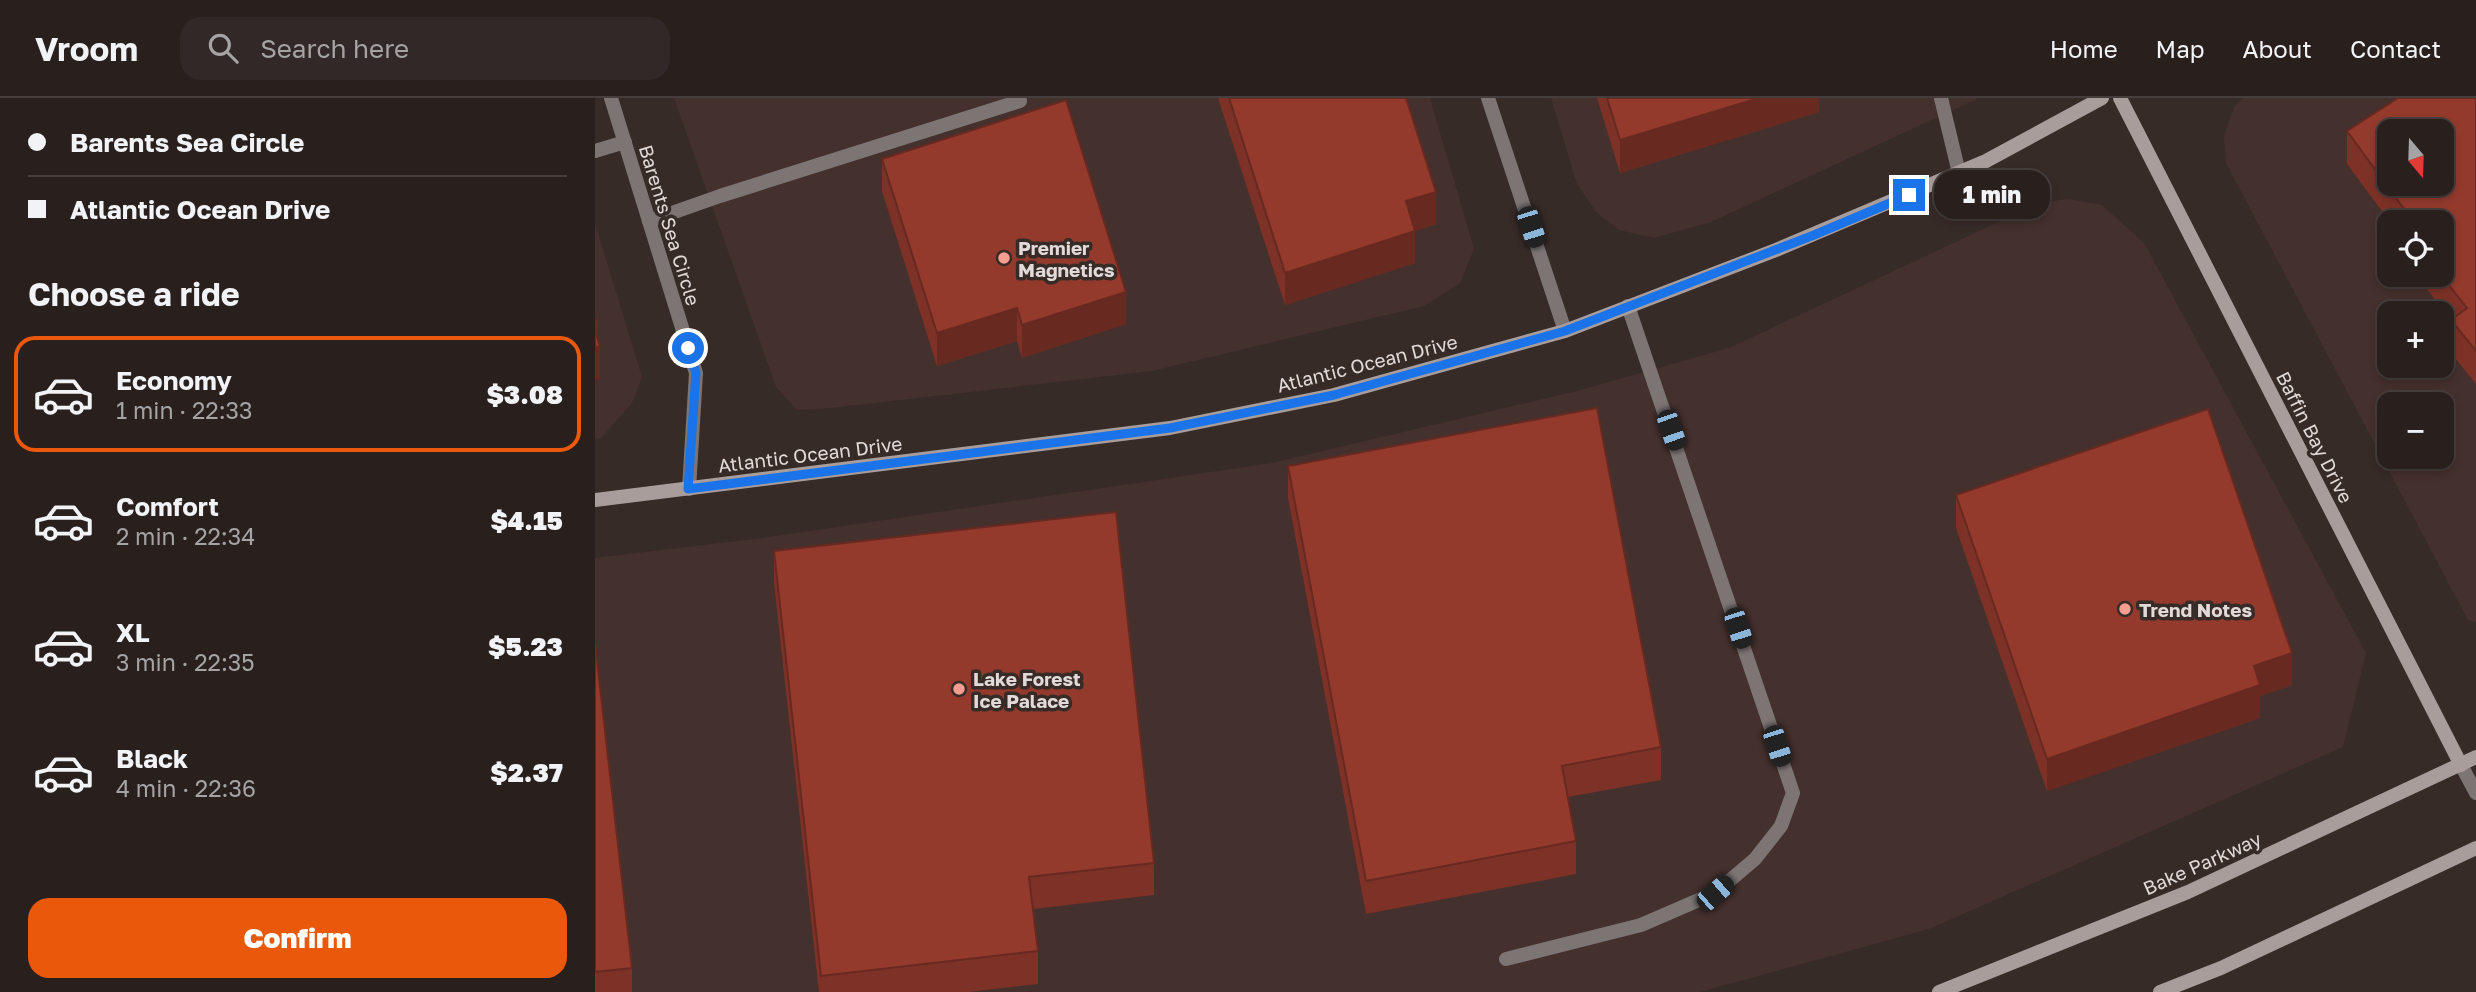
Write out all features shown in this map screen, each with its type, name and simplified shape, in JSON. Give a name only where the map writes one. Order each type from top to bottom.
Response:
[{"type":"street","name":"Barents Sea Circle","points":[[611,98],[696,373],[688,489]]},
{"type":"street","points":[[1488,98],[1565,331]]},
{"type":"street","points":[[1941,98],[1959,173]]},
{"type":"street","name":"Atlantic Ocean Drive","points":[[595,500],[1170,428],[1334,395],[1565,331],[1832,228],[1986,161],[2102,98]]},
{"type":"street","name":"Baffin Bay Drive","points":[[2120,98],[2476,793]]},
{"type":"street","points":[[649,221],[731,192],[1020,101]]},
{"type":"street","points":[[595,152],[625,142]]},
{"type":"street","points":[[1506,959],[1641,925],[1715,893],[1755,859],[1781,826],[1793,793],[1628,306]]},
{"type":"street","name":"Bake Parkway","points":[[1939,992],[2188,892],[2476,757]]},
{"type":"street","points":[[2160,992],[2221,968],[2476,848]]},
{"type":"shaded area","points":[[674,98],[1430,98],[1474,249],[1460,283],[1424,306],[1152,371],[797,410],[776,387]]},
{"type":"shaded area","points":[[1551,98],[1979,98],[1711,222],[1654,238],[1619,230],[1596,212],[1577,184]]},
{"type":"shaded area","points":[[2242,98],[2476,98],[2476,622],[2468,620],[2388,469],[2454,469],[2454,392],[2377,392],[2377,448],[2226,163],[2224,136],[2234,107]]},
{"type":"shaded area","points":[[2067,199],[2102,205],[2144,243],[2366,653],[2343,747],[1929,929],[1700,992],[595,992],[595,558],[762,538],[1272,463],[1577,391],[1729,348],[2039,203]]},
{"type":"shaded area","points":[[595,223],[642,377],[632,403],[601,438],[595,439]]},
{"type":"building","points":[[1229,98],[1406,98],[1436,192],[1406,201],[1415,231],[1285,273]]},
{"type":"building","points":[[1607,98],[1759,98],[1620,140]]},
{"type":"building","points":[[2398,98],[2476,98],[2476,351],[2454,324],[2454,318],[2467,308],[2450,287],[2454,287],[2454,210],[2405,210],[2394,196],[2454,196],[2454,119],[2377,119],[2377,172],[2347,131]]},
{"type":"building","name":"Premier Magnetics","points":[[1066,100],[1126,292],[1022,325],[1017,308],[937,333],[882,159]]},
{"type":"building","points":[[595,331],[600,346],[595,348]]},
{"type":"building","points":[[1597,408],[1661,747],[1562,766],[1576,841],[1366,881],[1288,466]]},
{"type":"building","name":"Trend Notes","points":[[2208,409],[2292,653],[2254,666],[2260,685],[2047,759],[1956,495]]},
{"type":"building","name":"Lake Forest Ice Palace","points":[[1116,512],[1154,863],[1029,877],[1038,951],[821,976],[774,551]]},
{"type":"building","points":[[595,643],[632,968],[595,972]]},
{"type":"place","name":"Premier Magnetics","points":[[1004,258]]},
{"type":"place","name":"Trend Notes","points":[[2125,609]]},
{"type":"place","name":"Lake Forest Ice Palace","points":[[959,689]]},
{"type":"route","points":[[688,348],[696,373],[688,489],[1170,428],[1334,395],[1565,331],[1814,235],[1909,195]]}]
